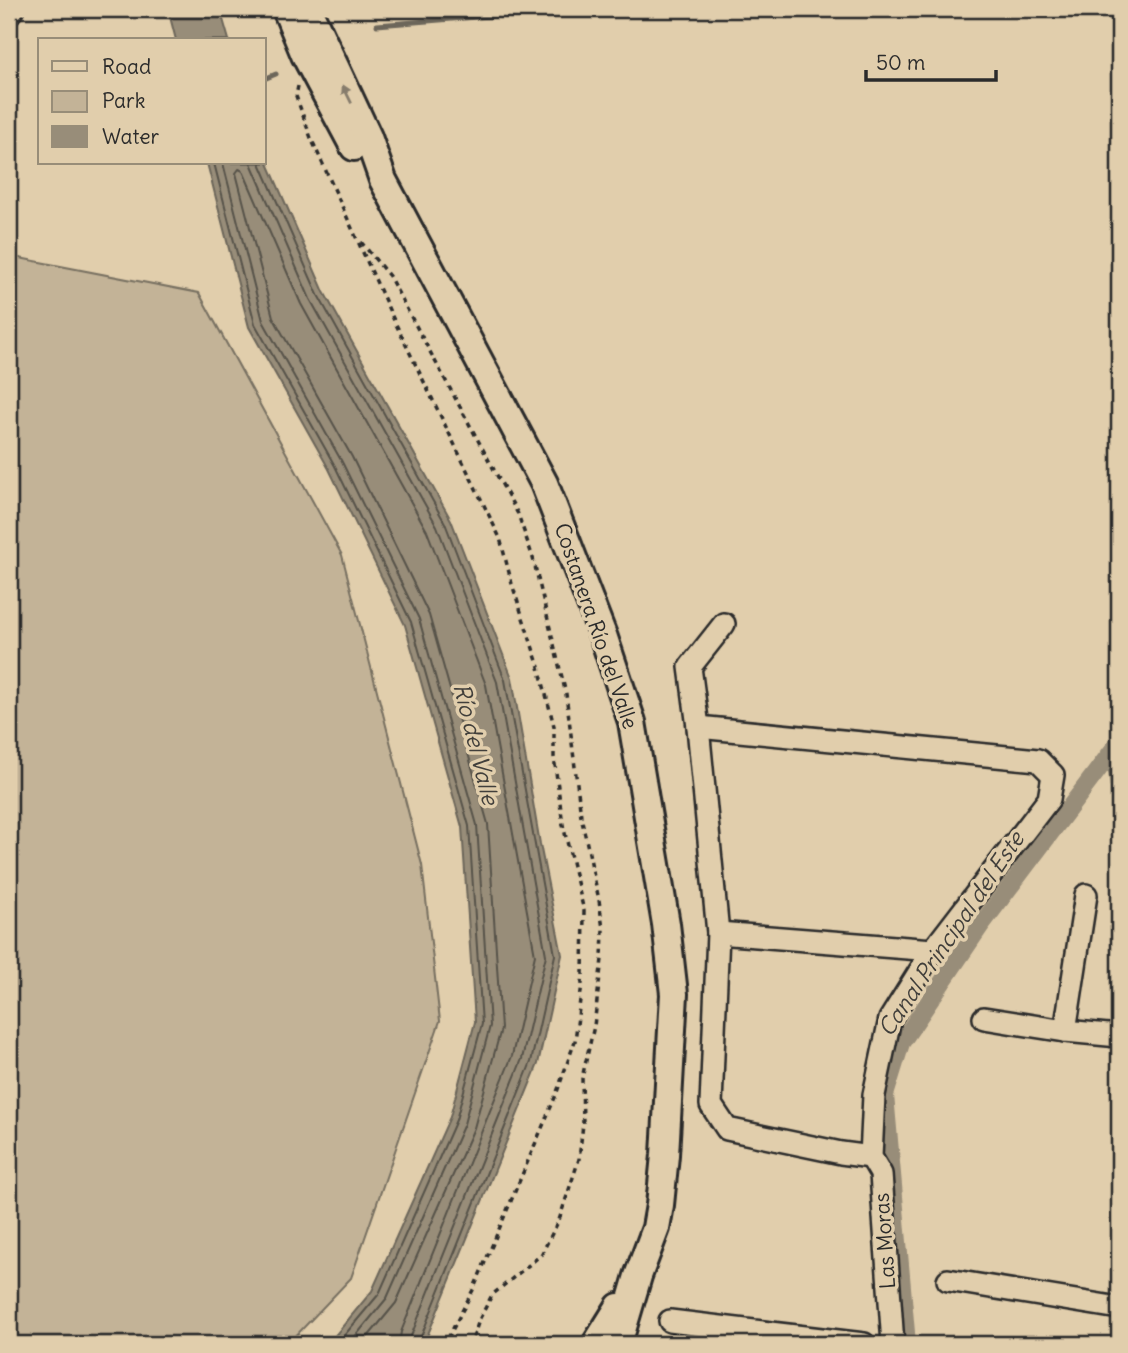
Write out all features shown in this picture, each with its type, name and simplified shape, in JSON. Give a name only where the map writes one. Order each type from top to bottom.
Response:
[{"type":"main road","name":"Costanera Río del Valle","points":[[286,9],[305,55],[352,146],[383,180]]},
{"type":"main road","name":"Costanera Río del Valle","points":[[308,9],[368,137],[383,180],[544,483],[604,638],[632,722],[666,924],[674,994],[660,1205],[656,1228],[638,1276],[618,1344]]},
{"type":"main road","name":"Costanera Río del Valle","points":[[596,1344],[638,1276]]},
{"type":"street","points":[[9,14],[13,9]]},
{"type":"street","points":[[724,624],[690,667],[719,933],[711,1105],[727,1129],[871,1157]]},
{"type":"street","name":"Las Moras","points":[[698,727],[1038,760],[1053,775],[1049,799],[933,950],[890,1018],[874,1095],[871,1157],[881,1174],[892,1344]]},
{"type":"street","points":[[1065,1031],[1086,895]]},
{"type":"street","points":[[719,933],[933,950]]},
{"type":"street","points":[[984,1018],[1065,1031],[1119,1036]]},
{"type":"street","points":[[948,1280],[1119,1308]]},
{"type":"street","points":[[670,1321],[864,1344]]},
{"type":"path","points":[[300,76],[296,96],[311,138],[390,312],[499,538],[539,667],[554,726],[554,757],[563,825],[584,911],[583,975],[575,1041],[556,1095],[474,1289],[446,1344]]},
{"type":"path","points":[[358,238],[389,276],[518,514],[533,558],[566,694],[581,816],[603,929],[594,1026],[582,1078],[583,1124],[575,1171],[559,1220],[541,1255],[492,1295],[479,1320],[471,1344]]},
{"type":"green space","points":[[9,256],[199,293],[342,555],[422,865],[440,1021],[351,1278],[288,1344],[9,1344]]},
{"type":"water","points":[[168,9],[220,9],[228,38],[175,38]]},
{"type":"water","name":"Río del Valle","points":[[266,159],[324,292],[451,520],[512,678],[562,955],[538,1064],[424,1344],[328,1344],[372,1291],[450,1117],[475,1022],[462,827],[405,625],[329,469],[249,327],[207,164],[266,164]]},
{"type":"waterway","points":[[377,25],[579,9]]},
{"type":"waterway","points":[[266,78],[276,74]]},
{"type":"waterway","name":"Canal Principal del Este","points":[[907,1344],[885,1095],[901,1043],[981,925],[1119,742]]},
{"type":"waterway","points":[[1109,756],[1113,793],[1119,805]]}]
